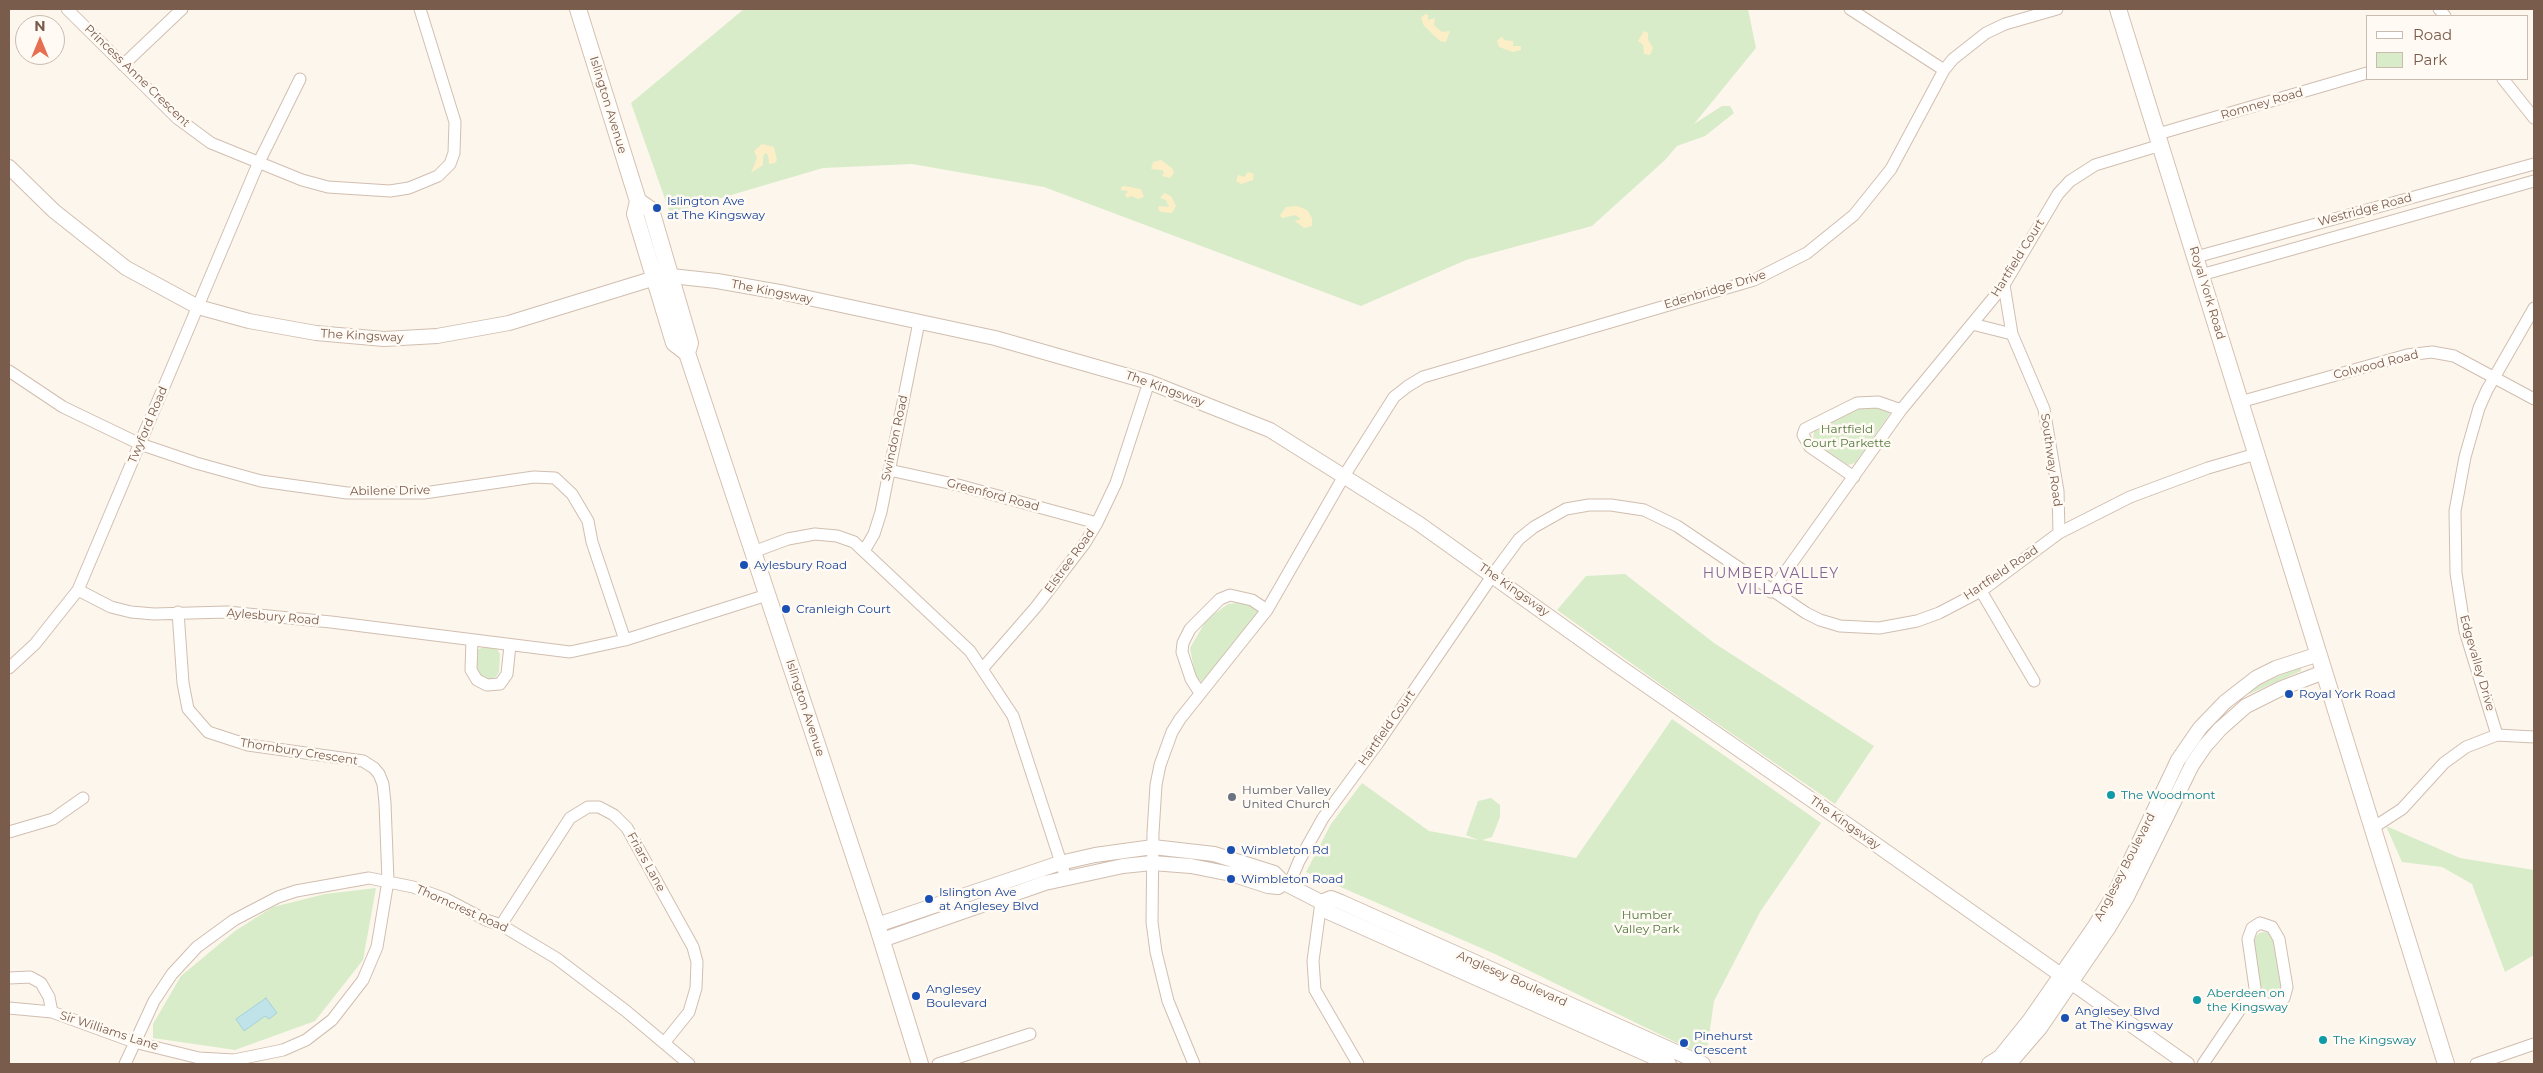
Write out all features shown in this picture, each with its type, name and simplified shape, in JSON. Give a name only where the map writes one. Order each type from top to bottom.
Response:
[{"type":"main road","name":"Islington Avenue","points":[[578,9],[638,201],[651,210],[663,277],[690,343],[687,353],[882,940],[920,1064]]},
{"type":"main road","name":"Royal York Road","points":[[2118,9],[2319,654],[2371,829],[2446,1064]]},
{"type":"street","name":"Princess Anne Crescent","points":[[67,9],[177,118],[225,150],[302,180],[357,190],[390,191],[409,188],[438,176],[450,164],[454,153],[455,122],[420,9]]},
{"type":"street","points":[[123,65],[182,9]]},
{"type":"street","points":[[1850,9],[1944,70]]},
{"type":"street","name":"Edenbridge Drive","points":[[1344,476],[1394,397],[1423,377],[1754,280],[1807,253],[1854,215],[1886,176],[1909,138],[1944,70],[1967,46],[1986,32],[2005,24],[2058,9]]},
{"type":"street","name":"Romney Road","points":[[2159,140],[2366,73]]},
{"type":"street","name":"Twyford Road","points":[[9,668],[35,644],[78,590],[258,164],[300,79]]},
{"type":"street","points":[[2504,80],[2534,118]]},
{"type":"street","name":"Hartfield Court","points":[[1771,592],[1901,410],[2004,285],[2058,194],[2070,181],[2095,165],[2159,140]]},
{"type":"street","name":"Westridge Road","points":[[2196,257],[2534,164]]},
{"type":"street","name":"The Kingsway","points":[[9,167],[54,211],[126,268],[198,307],[249,322],[316,334],[384,339],[411,338],[509,323],[663,277],[717,281],[785,293],[995,338],[1149,382],[1270,430],[1418,523],[2187,1064]]},
{"type":"street","name":"Westridge Road","points":[[2201,274],[2534,181]]},
{"type":"street","name":"Southway Road","points":[[2004,285],[2012,334],[2044,409],[2058,491],[2059,533]]},
{"type":"street","name":"Edgevalley Drive","points":[[2497,736],[2466,631],[2454,548],[2455,511],[2464,457],[2479,408],[2534,308]]},
{"type":"street","name":"Swindon Road","points":[[864,551],[874,534],[919,322]]},
{"type":"street","points":[[1972,324],[2012,334]]},
{"type":"street","name":"Colwood Road","points":[[2240,402],[2423,352],[2454,356],[2534,399]]},
{"type":"street","name":"Abilene Drive","points":[[9,370],[64,407],[140,444],[196,463],[261,481],[348,493],[424,492],[534,477],[555,478],[572,494],[582,508],[625,640]]},
{"type":"street","name":"Elstree Road","points":[[983,668],[1036,607],[1085,543],[1097,523],[1116,483],[1149,382]]},
{"type":"street","points":[[1854,477],[1810,447],[1803,435],[1805,429],[1857,403],[1878,402],[1901,410]]},
{"type":"street","name":"Hartfield Road","points":[[1492,576],[1520,539],[1548,518],[1566,510],[1589,505],[1611,504],[1644,510],[1677,526],[1771,592],[1820,620],[1840,626],[1879,628],[1917,621],[1980,590],[2059,533],[2130,497],[2208,468],[2256,454]]},
{"type":"street","name":"Greenford Road","points":[[889,470],[958,485],[1097,523]]},
{"type":"street","points":[[1194,1064],[1168,1001],[1156,952],[1152,922],[1152,863],[1156,785],[1160,765],[1172,732],[1200,692],[1247,637],[1267,610],[1344,476]]},
{"type":"street","points":[[753,552],[788,539],[815,534],[837,536],[854,542],[970,651],[1013,716],[1066,878]]},
{"type":"street","name":"Hartfield Court","points":[[1286,884],[1323,818],[1378,743],[1492,576]]},
{"type":"street","name":"Aylesbury Road","points":[[78,590],[111,607],[131,612],[154,614],[227,612],[570,652],[625,640],[767,595]]},
{"type":"street","points":[[1980,590],[2034,680]]},
{"type":"street","points":[[1200,692],[1191,679],[1182,652],[1183,643],[1190,629],[1216,603],[1230,595],[1252,600],[1267,610]]},
{"type":"street","name":"Thornbury Crescent","points":[[178,612],[183,683],[188,709],[208,732],[248,745],[363,761],[374,768],[384,790],[388,881]]},
{"type":"street","points":[[472,640],[471,670],[477,680],[487,685],[500,684],[507,674],[510,645]]},
{"type":"street","name":"Anglesey Boulevard","points":[[1989,1064],[2000,1057],[2029,1021],[2114,895],[2188,744],[2200,728],[2237,692],[2256,678],[2276,668],[2319,654]]},
{"type":"street","name":"Anglesey Boulevard","points":[[2009,1064],[2035,1035],[2072,984],[2128,897],[2192,765],[2220,729],[2246,706],[2274,691],[2324,672]]},
{"type":"street","points":[[2237,692],[2246,706]]},
{"type":"street","points":[[2371,829],[2402,809],[2456,753],[2497,736],[2534,737]]},
{"type":"street","points":[[9,832],[53,819],[82,798]]},
{"type":"street","name":"Friars Lane","points":[[501,925],[570,818],[588,807],[599,807],[614,815],[627,828],[693,947],[697,962],[696,988],[689,1012],[664,1043]]},
{"type":"street","name":"Anglesey Boulevard","points":[[877,925],[1060,863],[1095,855],[1153,847],[1214,854],[1274,873],[1286,884],[1321,902],[1326,910],[1333,914],[1669,1064]]},
{"type":"street","name":"Anglesey Boulevard","points":[[882,940],[1066,878],[1124,866],[1152,863],[1210,869],[1268,886],[1278,887],[1286,884]]},
{"type":"street","name":"Thorncrest Road","points":[[125,1064],[154,1001],[172,974],[197,947],[234,920],[278,897],[296,891],[377,878],[446,900],[486,920],[501,925],[556,958],[689,1064]]},
{"type":"street","name":"Sir Williams Lane","points":[[9,1008],[52,1012],[134,1042],[199,1058],[234,1060],[283,1050],[306,1040],[332,1020],[363,980],[377,947],[388,881]]},
{"type":"street","name":"Anglesey Boulevard","points":[[1321,902],[1331,898],[1341,902],[1703,1064]]},
{"type":"street","points":[[1321,902],[1312,961],[1315,990],[1358,1064]]},
{"type":"street","points":[[2266,924],[2272,927],[2279,939],[2287,993],[2279,1002],[2269,1005],[2263,1004],[2256,995],[2248,940],[2249,932],[2255,925],[2266,924]]},
{"type":"street","name":"Sir Williams Lane","points":[[9,978],[30,977],[41,983],[51,1002],[52,1012]]},
{"type":"street","points":[[2203,1064],[2245,1002],[2256,995]]},
{"type":"street","points":[[938,1064],[1030,1034]]},
{"type":"street","points":[[2476,1064],[2534,1044]]},
{"type":"green space","points":[[744,9],[1748,9],[1756,48],[1694,124],[1722,106],[1730,106],[1734,113],[1705,136],[1677,146],[1665,160],[1592,226],[1466,260],[1361,306],[1044,187],[912,164],[823,168],[670,213],[631,103]]},
{"type":"green space","name":"Hartfield Court Parkette","points":[[1871,405],[1890,410],[1889,415],[1855,463],[1848,465],[1813,440],[1814,431],[1844,412]]},
{"type":"green space","points":[[1625,574],[1714,643],[1874,746],[1835,804],[1684,701],[1557,610],[1586,576]]},
{"type":"green space","points":[[1244,602],[1255,606],[1259,613],[1257,617],[1201,682],[1195,674],[1190,648],[1207,619],[1228,604]]},
{"type":"green space","points":[[486,646],[497,649],[500,654],[499,672],[496,677],[485,681],[474,668],[477,650]]},
{"type":"green space","points":[[2298,667],[2301,668],[2301,671],[2249,694],[2248,692],[2257,686]]},
{"type":"green space","name":"Humber Valley Park","points":[[1672,719],[1821,823],[1760,912],[1714,1001],[1706,1057],[1495,954],[1306,872],[1331,824],[1362,783],[1429,831],[1478,840],[1466,835],[1478,801],[1491,798],[1500,805],[1500,817],[1492,837],[1482,840],[1576,858]]},
{"type":"green space","points":[[2386,826],[2460,858],[2534,870],[2534,955],[2505,972],[2472,884],[2442,867],[2402,862]]},
{"type":"green space","points":[[1054,871],[1056,874],[895,928],[894,923]]},
{"type":"green space","points":[[376,888],[363,960],[315,1021],[235,1050],[153,1038],[153,1024],[181,976],[235,931],[273,907],[325,894]]},
{"type":"green space","points":[[2259,933],[2270,933],[2273,938],[2282,987],[2280,994],[2270,998],[2265,997],[2262,992],[2252,941]]},
{"type":"sand","points":[[1425,14],[1428,15],[1428,20],[1435,18],[1434,25],[1442,32],[1450,31],[1446,42],[1440,41],[1424,26],[1421,18]]},
{"type":"sand","points":[[1644,31],[1648,33],[1648,40],[1653,48],[1650,55],[1644,54],[1643,45],[1638,41]]},
{"type":"sand","points":[[1502,36],[1504,40],[1513,41],[1513,46],[1521,46],[1521,50],[1513,52],[1499,47],[1497,41]]},
{"type":"sand","points":[[762,144],[774,147],[777,160],[775,163],[769,164],[768,155],[765,153],[763,165],[751,173],[757,158],[754,151]]},
{"type":"sand","points":[[1161,160],[1172,168],[1174,173],[1170,178],[1162,176],[1164,172],[1162,170],[1151,169],[1153,162]]},
{"type":"sand","points":[[1248,172],[1254,174],[1253,180],[1241,184],[1236,181],[1238,175],[1244,177]]},
{"type":"sand","points":[[1121,187],[1141,189],[1144,197],[1139,199],[1131,196],[1127,198],[1125,195],[1128,191],[1121,190]]},
{"type":"sand","points":[[1164,193],[1171,196],[1176,206],[1172,213],[1161,212],[1158,209],[1159,206],[1169,207],[1166,200],[1160,198]]},
{"type":"sand","points":[[1297,206],[1307,210],[1312,218],[1312,226],[1304,228],[1295,221],[1301,219],[1295,215],[1282,218],[1280,215],[1286,207]]},
{"type":"water","points":[[266,998],[277,1013],[269,1019],[265,1016],[244,1031],[236,1019]]},
{"type":"place","name":"Islington Ave at The Kingsway","points":[[657,208]]},
{"type":"place","name":"Aylesbury Road","points":[[744,565]]},
{"type":"place","name":"Cranleigh Court","points":[[786,609]]},
{"type":"place","name":"Royal York Road","points":[[2289,694]]},
{"type":"place","name":"The Woodmont","points":[[2111,795]]},
{"type":"place","name":"Humber Valley United Church","points":[[1232,797]]},
{"type":"place","name":"Wimbleton Rd","points":[[1231,850]]},
{"type":"place","name":"Wimbleton Road","points":[[1231,879]]},
{"type":"place","name":"Islington Ave at Anglesey Blvd","points":[[929,899]]},
{"type":"place","name":"Anglesey Boulevard","points":[[916,996]]},
{"type":"place","name":"Aberdeen on the Kingsway","points":[[2197,1000]]},
{"type":"place","name":"Anglesey Blvd at The Kingsway","points":[[2065,1018]]},
{"type":"place","name":"The Kingsway","points":[[2323,1040]]},
{"type":"place","name":"Pinehurst Crescent","points":[[1684,1043]]},
{"type":"district","name":"HUMBER VALLEY VILLAGE","points":[[1771,582]]}]
